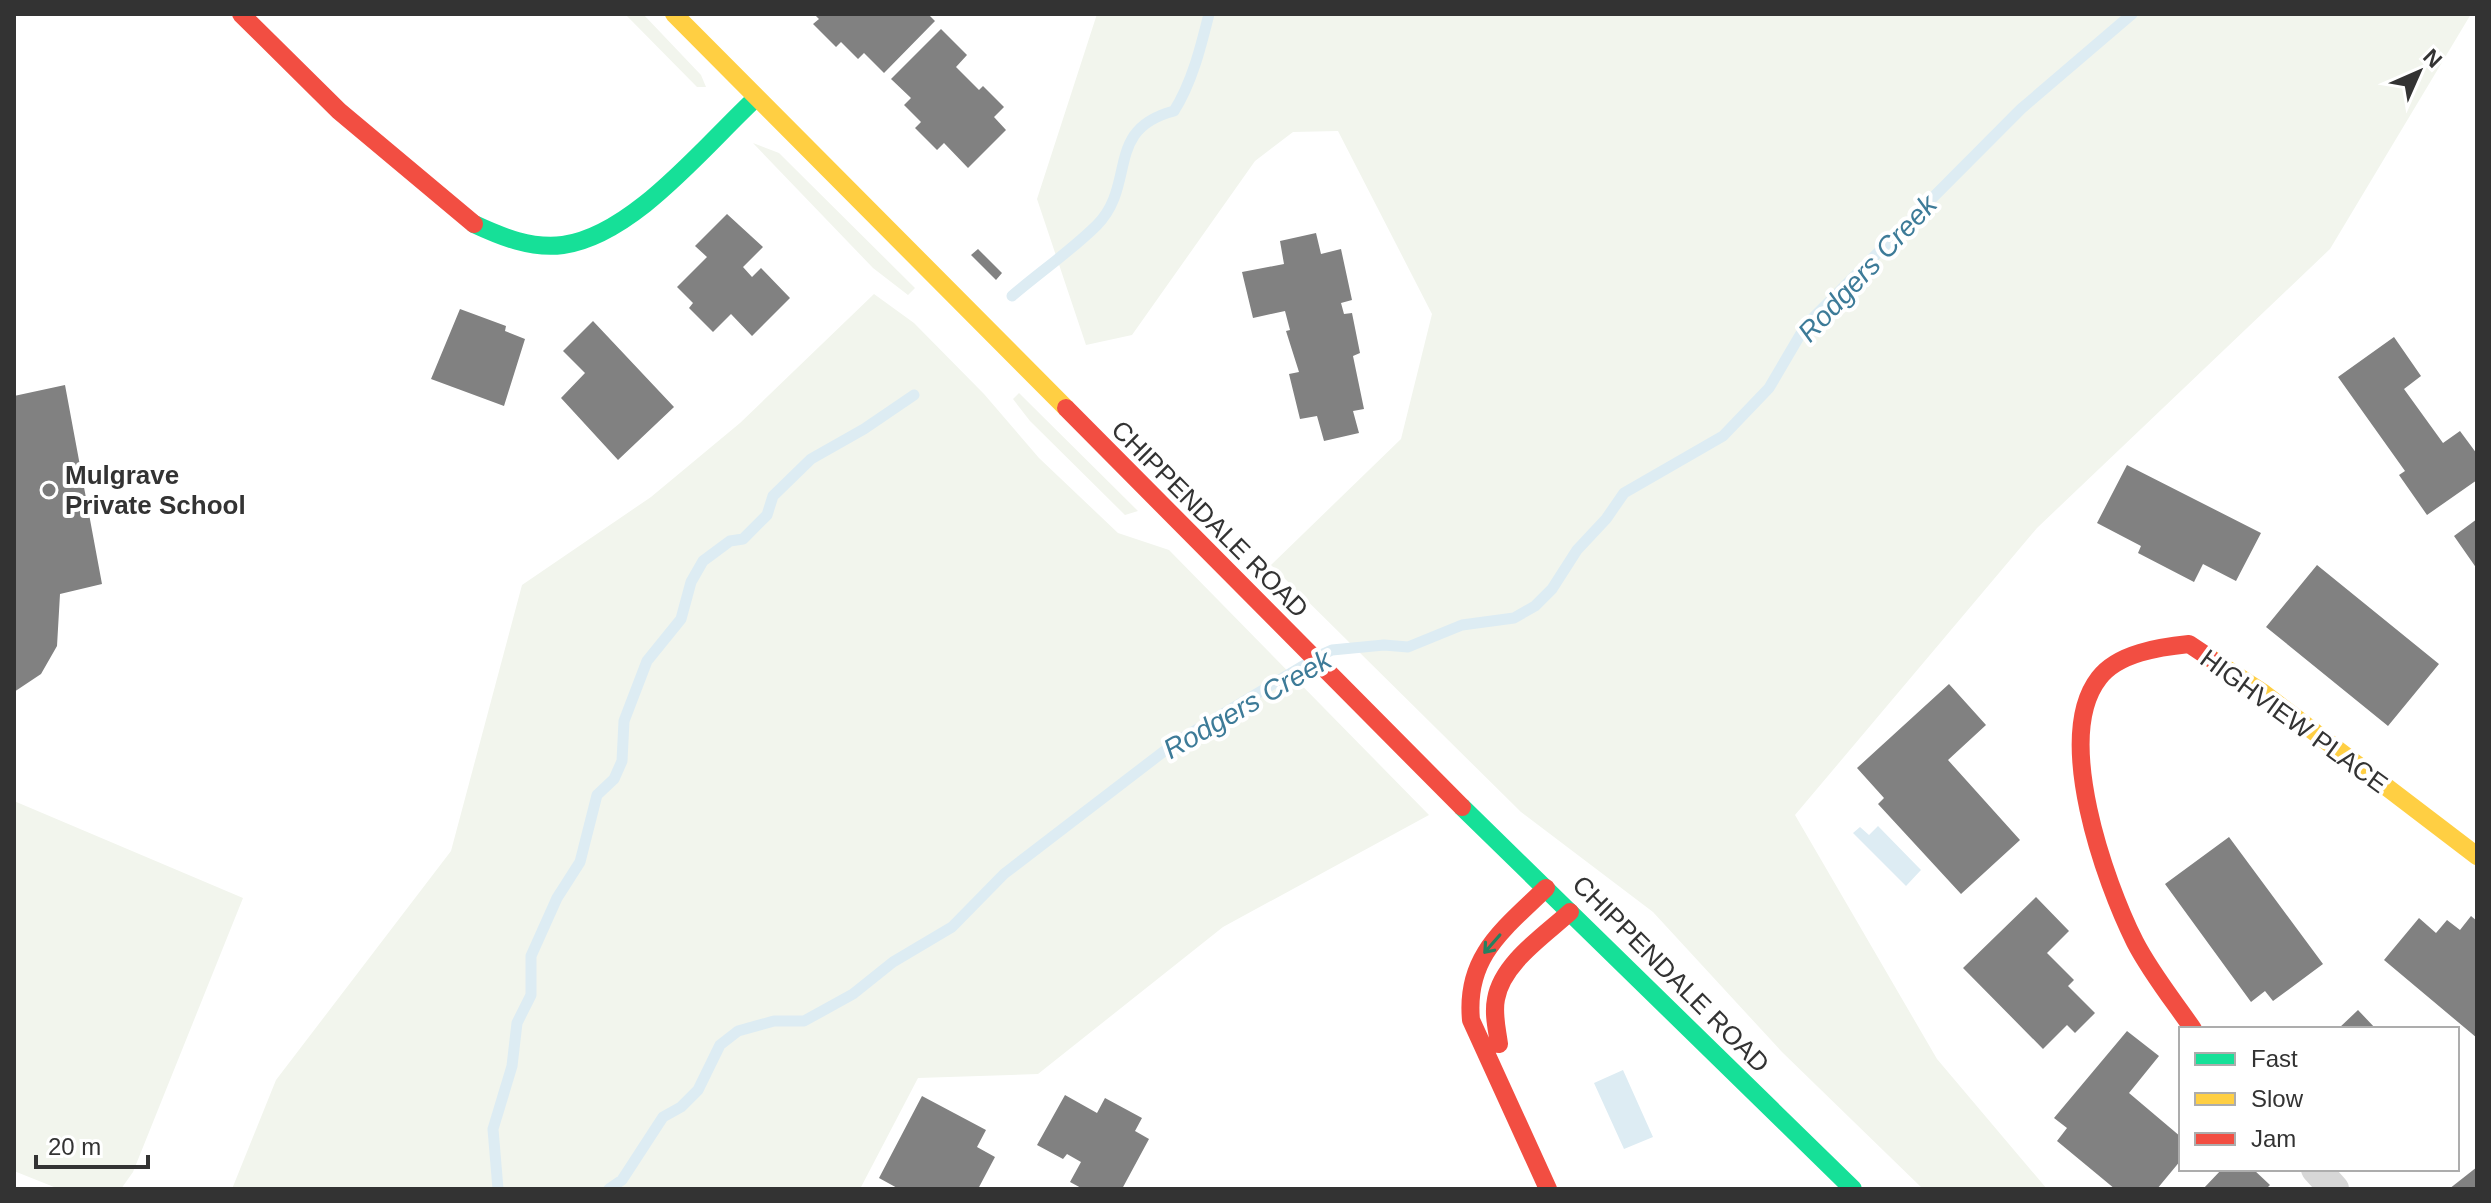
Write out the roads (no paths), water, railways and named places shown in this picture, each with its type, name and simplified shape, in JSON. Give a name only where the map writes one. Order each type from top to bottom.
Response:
[{"type":"street","points":[[241,14],[339,111],[467,221],[491,234],[533,246],[581,242],[626,221],[756,98]]},
{"type":"street","name":"CHIPPENDALE ROAD","points":[[674,14],[1180,526],[1853,1189]]},
{"type":"street","name":"HIGHVIEW PLACE","points":[[2192,1027],[2136,943],[2108,882],[2081,764],[2081,715],[2098,677],[2149,649],[2189,644],[2262,692],[2477,856]]},
{"type":"street","points":[[1546,888],[1488,948],[1470,977],[1467,991],[1471,1020],[1548,1189]]},
{"type":"street","points":[[1508,1106],[1494,1010],[1497,989],[1526,954],[1570,912]]},
{"type":"street","points":[[2318,1171],[2334,1189]]},
{"type":"waterway","points":[[1012,296],[1067,252],[1097,225],[1109,209],[1129,144],[1152,119],[1174,111],[1186,89],[1209,14]]},
{"type":"waterway","name":"Rodgers Creek","points":[[1323,654],[1332,650],[1384,645],[1408,647],[1462,625],[1514,618],[1535,606],[1552,589],[1577,550],[1606,519],[1624,493],[1723,436],[1769,388],[1806,325],[2021,109],[2132,14]]},
{"type":"waterway","points":[[498,1189],[493,1129],[512,1066],[517,1023],[531,995],[531,956],[557,898],[580,862],[597,795],[614,779],[622,761],[624,721],[647,661],[681,619],[691,582],[703,561],[730,541],[743,539],[767,515],[773,496],[811,459],[864,429],[914,395]]},
{"type":"waterway","name":"Rodgers Creek","points":[[609,1189],[622,1180],[663,1117],[681,1107],[698,1090],[720,1045],[738,1031],[774,1021],[804,1021],[853,994],[893,962],[952,927],[1004,874],[1176,742],[1308,663]]},
{"type":"place","name":"Mulgrave Private School","points":[[49,490]]}]
